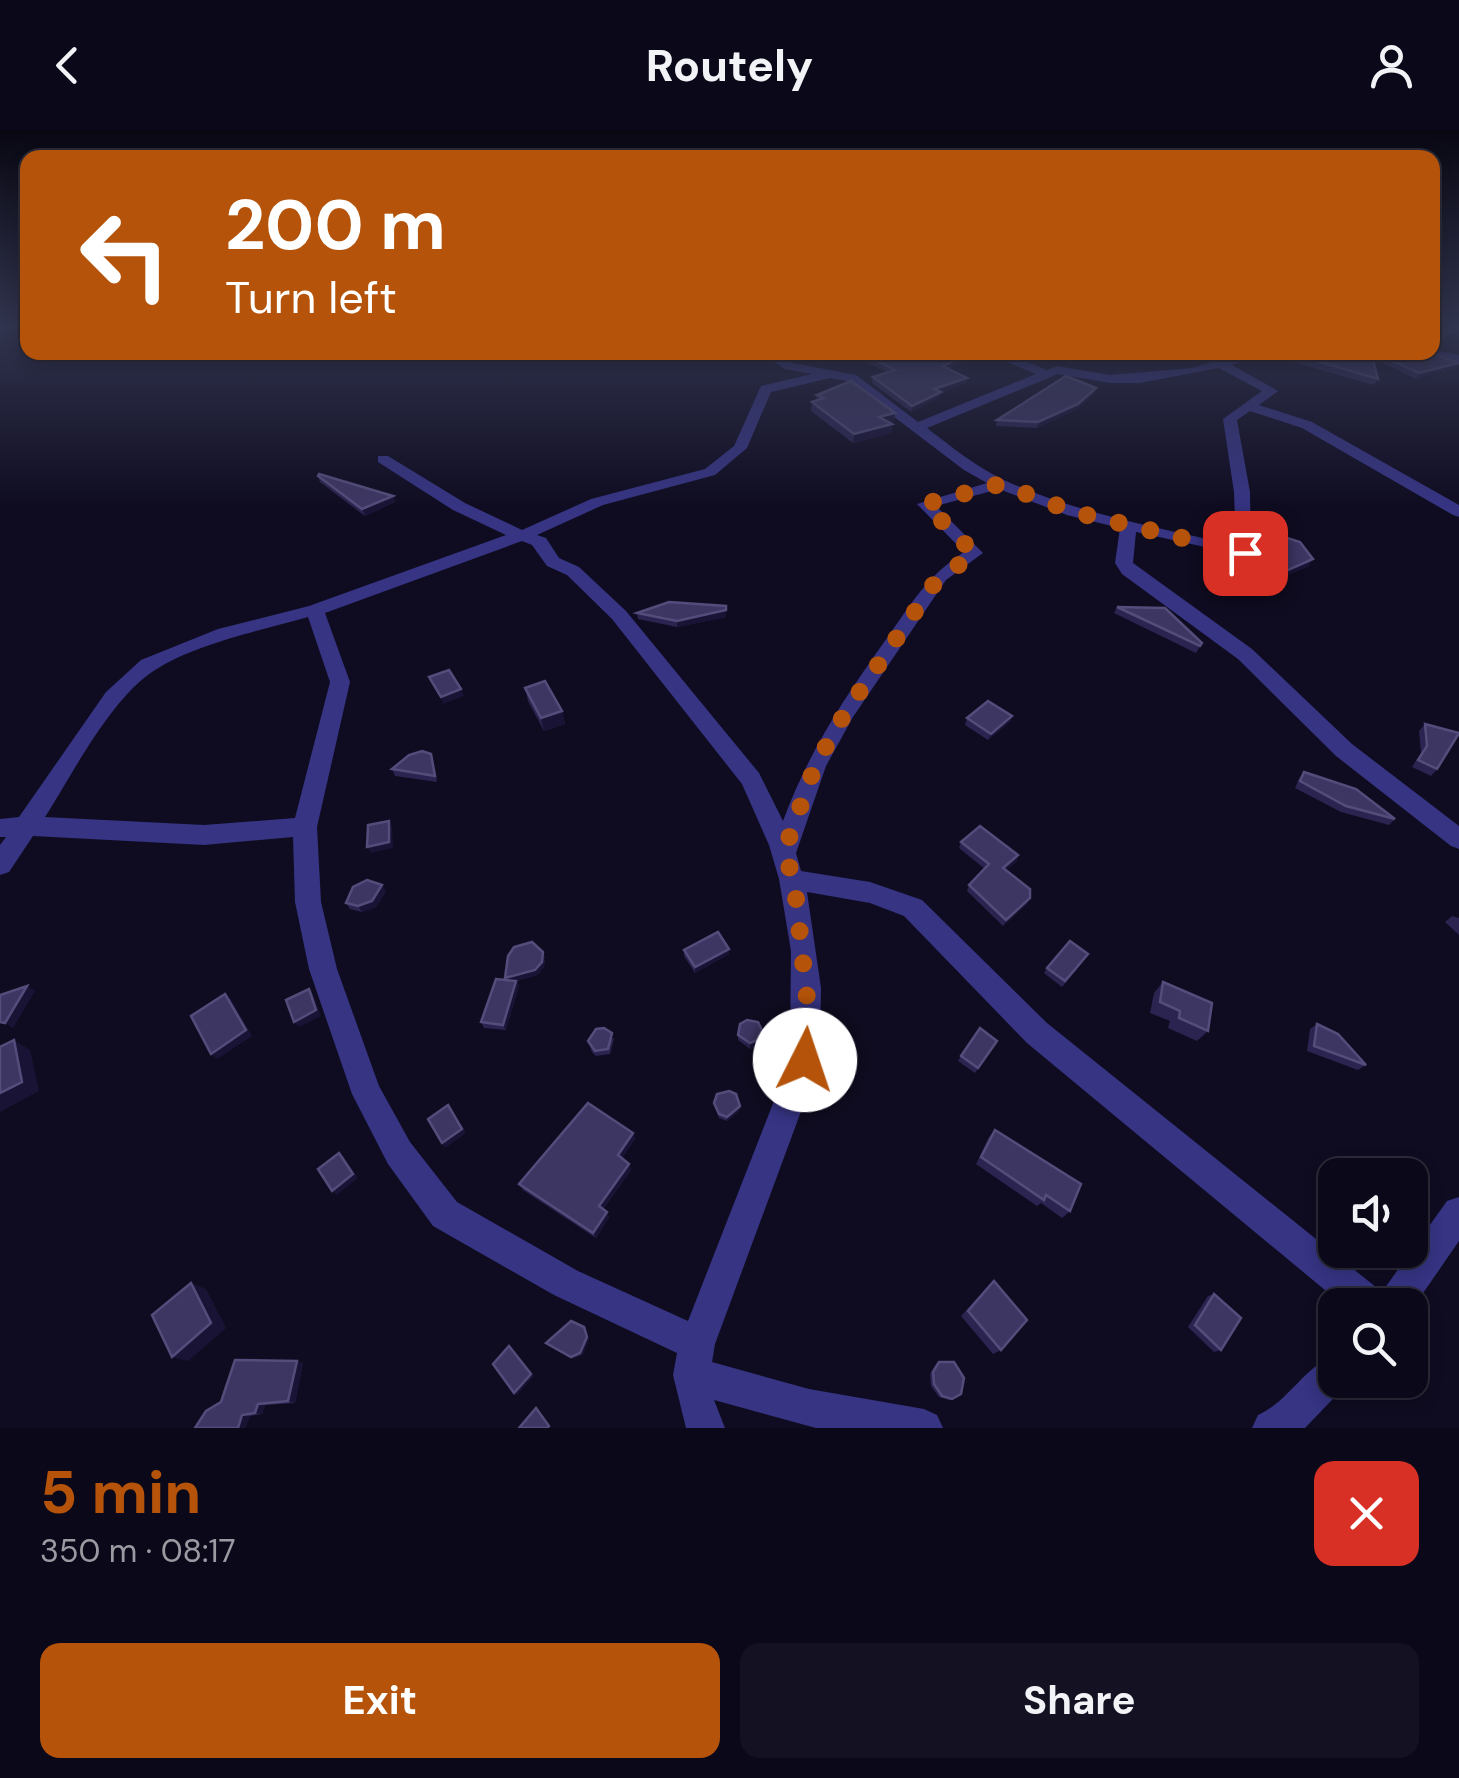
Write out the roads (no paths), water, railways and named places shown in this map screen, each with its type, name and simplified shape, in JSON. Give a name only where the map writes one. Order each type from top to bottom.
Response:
[{"type":"street","points":[[697,1424],[694,1360],[805,1060],[809,1016],[790,866],[769,809],[752,779],[619,615],[573,571],[553,562],[540,542],[544,532],[597,502],[710,472],[740,448],[766,390],[780,387]]},
{"type":"street","points":[[863,387],[969,467],[1000,484],[1074,512],[1245,553],[1242,492],[1230,419],[1271,391],[1266,387]]},
{"type":"street","points":[[918,427],[1016,387]]},
{"type":"street","points":[[1254,402],[1294,419],[1455,508]]},
{"type":"street","points":[[383,459],[430,490],[519,536],[540,542]]},
{"type":"street","points":[[790,866],[815,766],[845,713],[934,584],[974,553],[925,504],[1000,484]]},
{"type":"street","points":[[0,864],[114,697],[148,665],[225,633],[315,610],[562,521]]},
{"type":"street","points":[[1129,526],[1124,563],[1128,570],[1245,654],[1344,750],[1459,839]]},
{"type":"street","points":[[315,610],[340,682],[305,828],[308,902],[319,952],[367,1094],[399,1153],[445,1214],[694,1360],[809,1408],[924,1428]]},
{"type":"street","points":[[0,828],[204,835],[305,828]]},
{"type":"street","points":[[790,866],[914,908],[1050,1045],[1349,1288]]},
{"type":"street","points":[[1406,1288],[1459,1213]]},
{"type":"street","points":[[1270,1428],[1280,1426],[1318,1389]]}]
